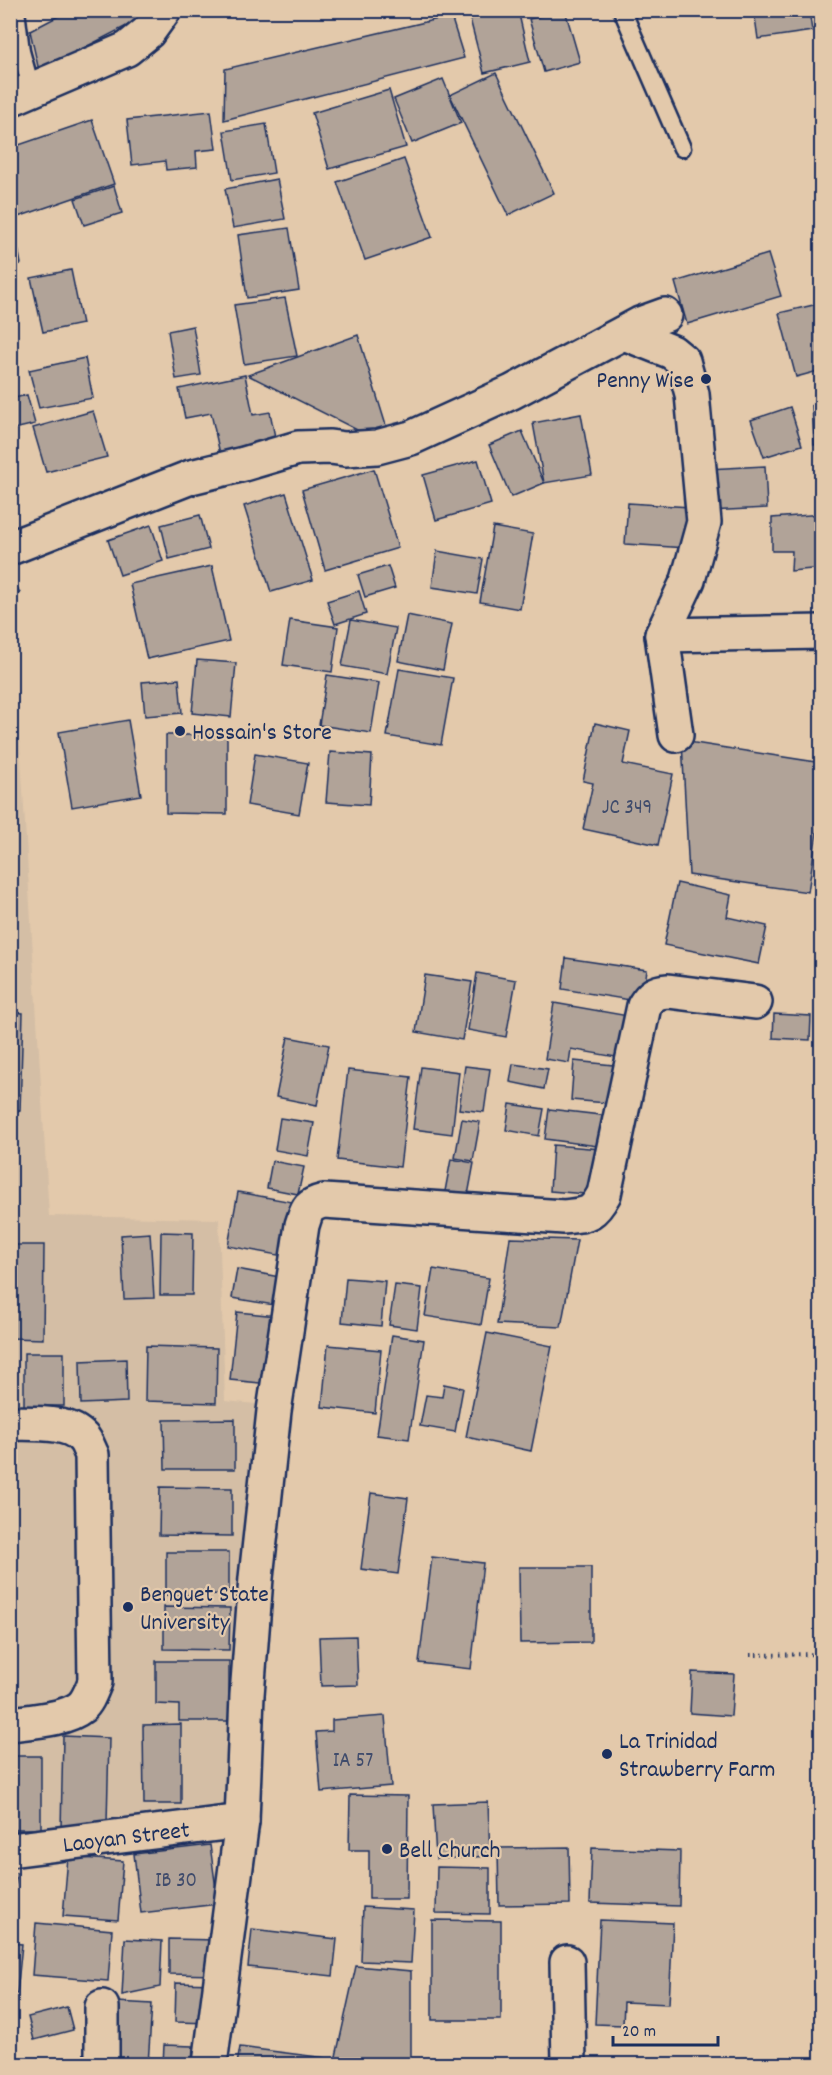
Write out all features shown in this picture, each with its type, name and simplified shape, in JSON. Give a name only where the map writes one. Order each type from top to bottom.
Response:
[{"type":"street","points":[[21,95],[127,49],[148,33],[164,10]]},
{"type":"street","points":[[10,548],[191,477],[298,448],[377,447],[411,438],[512,392],[624,333],[665,315]]},
{"type":"street","points":[[624,333],[672,352],[683,361],[692,394],[704,522],[688,580],[662,635],[676,735]]},
{"type":"street","points":[[662,635],[822,632]]},
{"type":"street","points":[[210,2064],[242,1821],[247,1695],[256,1578],[274,1412],[306,1210],[313,1204],[324,1201],[564,1217],[587,1214],[597,1208],[604,1194],[644,1006],[650,996],[668,991],[755,1002]]},
{"type":"street","points":[[10,1423],[69,1428],[83,1437],[92,1455],[95,1682],[88,1698],[80,1708],[65,1715],[10,1724]]},
{"type":"street","name":"Laoyan Street","points":[[10,1850],[242,1821]]},
{"type":"street","points":[[567,1962],[569,2064]]},
{"type":"street","points":[[102,2007],[102,2064]]},
{"type":"lane","points":[[16,10],[21,51],[21,95]]},
{"type":"lane","points":[[622,10],[682,148]]},
{"type":"path","points":[[750,1655],[822,1654]]},
{"type":"shaded area","name":"Benguet State University","points":[[11,742],[20,742],[49,1216],[219,1219],[225,1401],[256,1404],[233,1810],[11,1838]]},
{"type":"building","points":[[70,10],[153,10],[150,14],[39,71],[30,31]]},
{"type":"building","points":[[504,10],[518,10],[530,62],[484,73],[470,19]]},
{"type":"building","points":[[565,10],[580,62],[544,72],[529,19]]},
{"type":"building","points":[[754,10],[809,10],[812,31],[758,39]]},
{"type":"building","points":[[451,16],[464,58],[224,120],[225,69]]},
{"type":"building","points":[[496,73],[554,193],[508,215],[450,95]]},
{"type":"building","points":[[443,79],[461,123],[412,143],[394,99]]},
{"type":"building","points":[[389,90],[406,147],[329,169],[312,113]]},
{"type":"building","points":[[211,111],[216,149],[196,151],[197,167],[166,170],[165,161],[132,165],[127,120]]},
{"type":"building","points":[[92,120],[114,184],[15,218],[10,204],[10,148]]},
{"type":"building","points":[[266,124],[274,173],[232,180],[224,131]]},
{"type":"building","points":[[404,159],[432,237],[365,260],[337,182]]},
{"type":"building","points":[[277,179],[285,219],[233,228],[225,189]]},
{"type":"building","points":[[114,186],[122,213],[84,225],[75,199]]},
{"type":"building","points":[[13,221],[21,264],[10,266],[10,222]]},
{"type":"building","points":[[289,228],[299,290],[247,298],[238,235]]},
{"type":"building","points":[[768,254],[781,296],[687,324],[675,282]]},
{"type":"building","points":[[71,270],[82,324],[43,332],[31,278]]},
{"type":"building","points":[[285,298],[297,356],[244,364],[234,305]]},
{"type":"building","points":[[822,303],[822,370],[796,377],[779,313]]},
{"type":"building","points":[[193,326],[201,375],[176,379],[168,331]]},
{"type":"building","points":[[358,335],[388,432],[373,438],[248,375]]},
{"type":"building","points":[[85,358],[93,398],[39,408],[29,370]]},
{"type":"building","points":[[245,375],[253,415],[270,412],[278,452],[222,463],[211,413],[185,418],[179,389]]},
{"type":"building","points":[[27,395],[35,424],[10,430],[10,399]]},
{"type":"building","points":[[812,405],[822,405],[822,444],[814,445]]},
{"type":"building","points":[[790,407],[802,445],[764,457],[751,420]]},
{"type":"building","points":[[93,411],[107,457],[46,472],[33,428]]},
{"type":"building","points":[[581,414],[592,475],[544,483],[533,423]]},
{"type":"building","points":[[522,431],[544,483],[511,497],[489,445]]},
{"type":"building","points":[[478,460],[491,504],[436,520],[423,475]]},
{"type":"building","points":[[765,466],[767,508],[709,511],[707,469]]},
{"type":"building","points":[[374,469],[398,548],[325,570],[302,490]]},
{"type":"building","points":[[286,493],[313,580],[271,592],[244,506]]},
{"type":"building","points":[[628,503],[690,507],[687,548],[625,544]]},
{"type":"building","points":[[822,514],[822,568],[791,571],[792,551],[772,551],[772,518]]},
{"type":"building","points":[[200,515],[209,549],[169,559],[161,525]]},
{"type":"building","points":[[151,525],[163,561],[120,575],[108,540]]},
{"type":"building","points":[[493,527],[533,534],[520,609],[480,602]]},
{"type":"building","points":[[437,551],[483,559],[477,594],[432,587]]},
{"type":"building","points":[[212,566],[229,641],[147,659],[130,584]]},
{"type":"building","points":[[388,566],[395,588],[365,597],[358,575]]},
{"type":"building","points":[[10,573],[20,593],[10,597]]},
{"type":"building","points":[[359,591],[366,614],[335,624],[327,601]]},
{"type":"building","points":[[407,615],[452,624],[443,670],[398,661]]},
{"type":"building","points":[[290,620],[338,627],[332,672],[283,665]]},
{"type":"building","points":[[351,620],[396,628],[387,674],[342,666]]},
{"type":"building","points":[[197,660],[236,663],[231,717],[192,713]]},
{"type":"building","points":[[399,669],[453,678],[441,745],[387,736]]},
{"type":"building","points":[[327,675],[379,683],[371,733],[319,725]]},
{"type":"building","points":[[179,679],[182,713],[145,716],[142,682]]},
{"type":"building","points":[[128,720],[141,795],[72,807],[59,732]]},
{"type":"building","points":[[595,723],[630,731],[623,764],[673,774],[658,845],[583,829],[593,783],[583,781]]},
{"type":"building","points":[[166,735],[227,735],[227,814],[166,813]]},
{"type":"building","points":[[682,741],[822,763],[822,798],[808,892],[689,875]]},
{"type":"building","points":[[10,745],[15,745],[11,834],[10,834]]},
{"type":"building","points":[[330,752],[372,755],[369,805],[326,802]]},
{"type":"building","points":[[255,754],[308,763],[299,814],[247,805]]},
{"type":"building","points":[[822,877],[822,902],[816,901]]},
{"type":"building","points":[[677,883],[731,895],[727,917],[767,926],[759,964],[664,945]]},
{"type":"building","points":[[566,958],[647,970],[642,1002],[562,989]]},
{"type":"building","points":[[477,973],[516,980],[506,1037],[468,1030]]},
{"type":"building","points":[[425,975],[472,982],[462,1040],[416,1032]]},
{"type":"building","points":[[554,1003],[634,1017],[627,1059],[571,1049],[569,1063],[545,1059]]},
{"type":"building","points":[[10,1012],[23,1013],[20,1111],[10,1110]]},
{"type":"building","points":[[774,1014],[811,1016],[810,1040],[773,1038]]},
{"type":"building","points":[[288,1037],[329,1045],[317,1105],[276,1097]]},
{"type":"building","points":[[574,1061],[623,1066],[619,1104],[571,1100]]},
{"type":"building","points":[[513,1064],[548,1069],[544,1089],[510,1082]]},
{"type":"building","points":[[465,1066],[490,1069],[484,1112],[459,1109]]},
{"type":"building","points":[[421,1067],[459,1072],[452,1134],[413,1129]]},
{"type":"building","points":[[348,1070],[411,1077],[400,1167],[337,1160]]},
{"type":"building","points":[[510,1104],[544,1109],[539,1136],[506,1130]]},
{"type":"building","points":[[549,1109],[609,1116],[605,1147],[545,1139]]},
{"type":"building","points":[[280,1118],[314,1123],[308,1156],[275,1150]]},
{"type":"building","points":[[462,1119],[480,1122],[473,1161],[455,1158]]},
{"type":"building","points":[[553,1145],[601,1149],[598,1195],[550,1191]]},
{"type":"building","points":[[451,1159],[474,1163],[466,1206],[443,1202]]},
{"type":"building","points":[[272,1161],[304,1167],[298,1194],[267,1188]]},
{"type":"building","points":[[238,1192],[298,1203],[289,1257],[228,1246]]},
{"type":"building","points":[[161,1232],[193,1233],[192,1295],[160,1295]]},
{"type":"building","points":[[150,1233],[154,1298],[124,1299],[121,1235]]},
{"type":"building","points":[[510,1238],[577,1240],[561,1327],[497,1324]]},
{"type":"building","points":[[10,1245],[44,1245],[43,1339],[10,1338]]},
{"type":"building","points":[[237,1269],[285,1278],[280,1306],[232,1298]]},
{"type":"building","points":[[433,1269],[489,1278],[481,1325],[425,1316]]},
{"type":"building","points":[[346,1278],[385,1281],[381,1326],[342,1322]]},
{"type":"building","points":[[395,1285],[422,1288],[417,1329],[389,1325]]},
{"type":"building","points":[[237,1312],[277,1316],[270,1384],[230,1380]]},
{"type":"building","points":[[487,1333],[552,1346],[531,1451],[466,1437]]},
{"type":"building","points":[[392,1335],[424,1340],[409,1439],[377,1435]]},
{"type":"building","points":[[328,1345],[381,1350],[375,1413],[322,1407]]},
{"type":"building","points":[[146,1346],[217,1348],[216,1403],[145,1401]]},
{"type":"building","points":[[24,1353],[64,1353],[64,1406],[24,1406]]},
{"type":"building","points":[[126,1359],[127,1402],[81,1404],[80,1361]]},
{"type":"building","points":[[444,1384],[463,1388],[455,1432],[420,1426],[426,1395],[442,1397]]},
{"type":"building","points":[[235,1419],[235,1469],[165,1469],[164,1420]]},
{"type":"building","points":[[160,1487],[232,1488],[232,1536],[159,1535]]},
{"type":"building","points":[[371,1493],[408,1498],[398,1574],[361,1569]]},
{"type":"building","points":[[166,1552],[229,1552],[229,1594],[166,1595]]},
{"type":"building","points":[[432,1557],[483,1563],[471,1669],[419,1663]]},
{"type":"building","points":[[519,1567],[591,1567],[591,1642],[520,1643]]},
{"type":"building","points":[[164,1607],[230,1608],[229,1650],[164,1649]]},
{"type":"building","points":[[356,1636],[358,1685],[321,1686],[319,1637]]},
{"type":"building","points":[[156,1661],[229,1661],[229,1721],[179,1721],[179,1705],[156,1704]]},
{"type":"building","points":[[692,1672],[734,1674],[731,1716],[690,1713]]},
{"type":"building","points":[[385,1716],[391,1786],[321,1792],[316,1732],[332,1731],[332,1720]]},
{"type":"building","points":[[181,1724],[181,1804],[144,1804],[143,1725]]},
{"type":"building","points":[[63,1736],[109,1738],[107,1823],[88,1822],[88,1830],[61,1829]]},
{"type":"building","points":[[10,1756],[41,1756],[41,1829],[10,1829]]},
{"type":"building","points":[[350,1795],[408,1796],[407,1899],[369,1899],[369,1850],[349,1850]]},
{"type":"building","points":[[488,1802],[490,1856],[436,1859],[433,1804]]},
{"type":"building","points":[[210,1845],[218,1904],[141,1913],[134,1854]]},
{"type":"building","points":[[569,1847],[570,1904],[499,1905],[498,1848]]},
{"type":"building","points":[[592,1848],[680,1851],[679,1906],[590,1903]]},
{"type":"building","points":[[68,1857],[123,1861],[118,1920],[63,1916]]},
{"type":"building","points":[[437,1867],[490,1868],[490,1914],[436,1913]]},
{"type":"building","points":[[10,1872],[17,1873],[10,1924]]},
{"type":"building","points":[[363,1907],[414,1910],[411,1963],[361,1961]]},
{"type":"building","points":[[432,1920],[501,1921],[501,2020],[432,2020]]},
{"type":"building","points":[[600,1920],[673,1923],[669,2004],[624,2002],[623,2025],[595,2024]]},
{"type":"building","points":[[36,1923],[112,1930],[108,1981],[32,1975]]},
{"type":"building","points":[[252,1929],[337,1939],[333,1976],[248,1967]]},
{"type":"building","points":[[125,1939],[162,1941],[160,1987],[122,1995]]},
{"type":"building","points":[[169,1939],[217,1940],[216,1975],[169,1974]]},
{"type":"building","points":[[10,1943],[22,1944],[17,1994],[10,1993]]},
{"type":"building","points":[[356,1966],[411,1971],[411,2059],[335,2061]]},
{"type":"building","points":[[176,1983],[215,1984],[213,2023],[175,2022]]},
{"type":"building","points":[[117,2002],[152,2004],[148,2064],[114,2064]]},
{"type":"building","points":[[67,2007],[73,2030],[34,2040],[28,2017]]},
{"type":"building","points":[[164,2045],[193,2046],[192,2064],[163,2064]]},
{"type":"building","points":[[240,2047],[325,2058],[324,2064],[237,2064]]},
{"type":"place","name":"Penny Wise","points":[[706,379]]},
{"type":"place","name":"Hossain's Store","points":[[180,731]]},
{"type":"place","name":"Benguet State University","points":[[128,1607]]},
{"type":"place","name":"La Trinidad Strawberry Farm","points":[[607,1754]]},
{"type":"place","name":"Bell Church","points":[[387,1849]]}]
